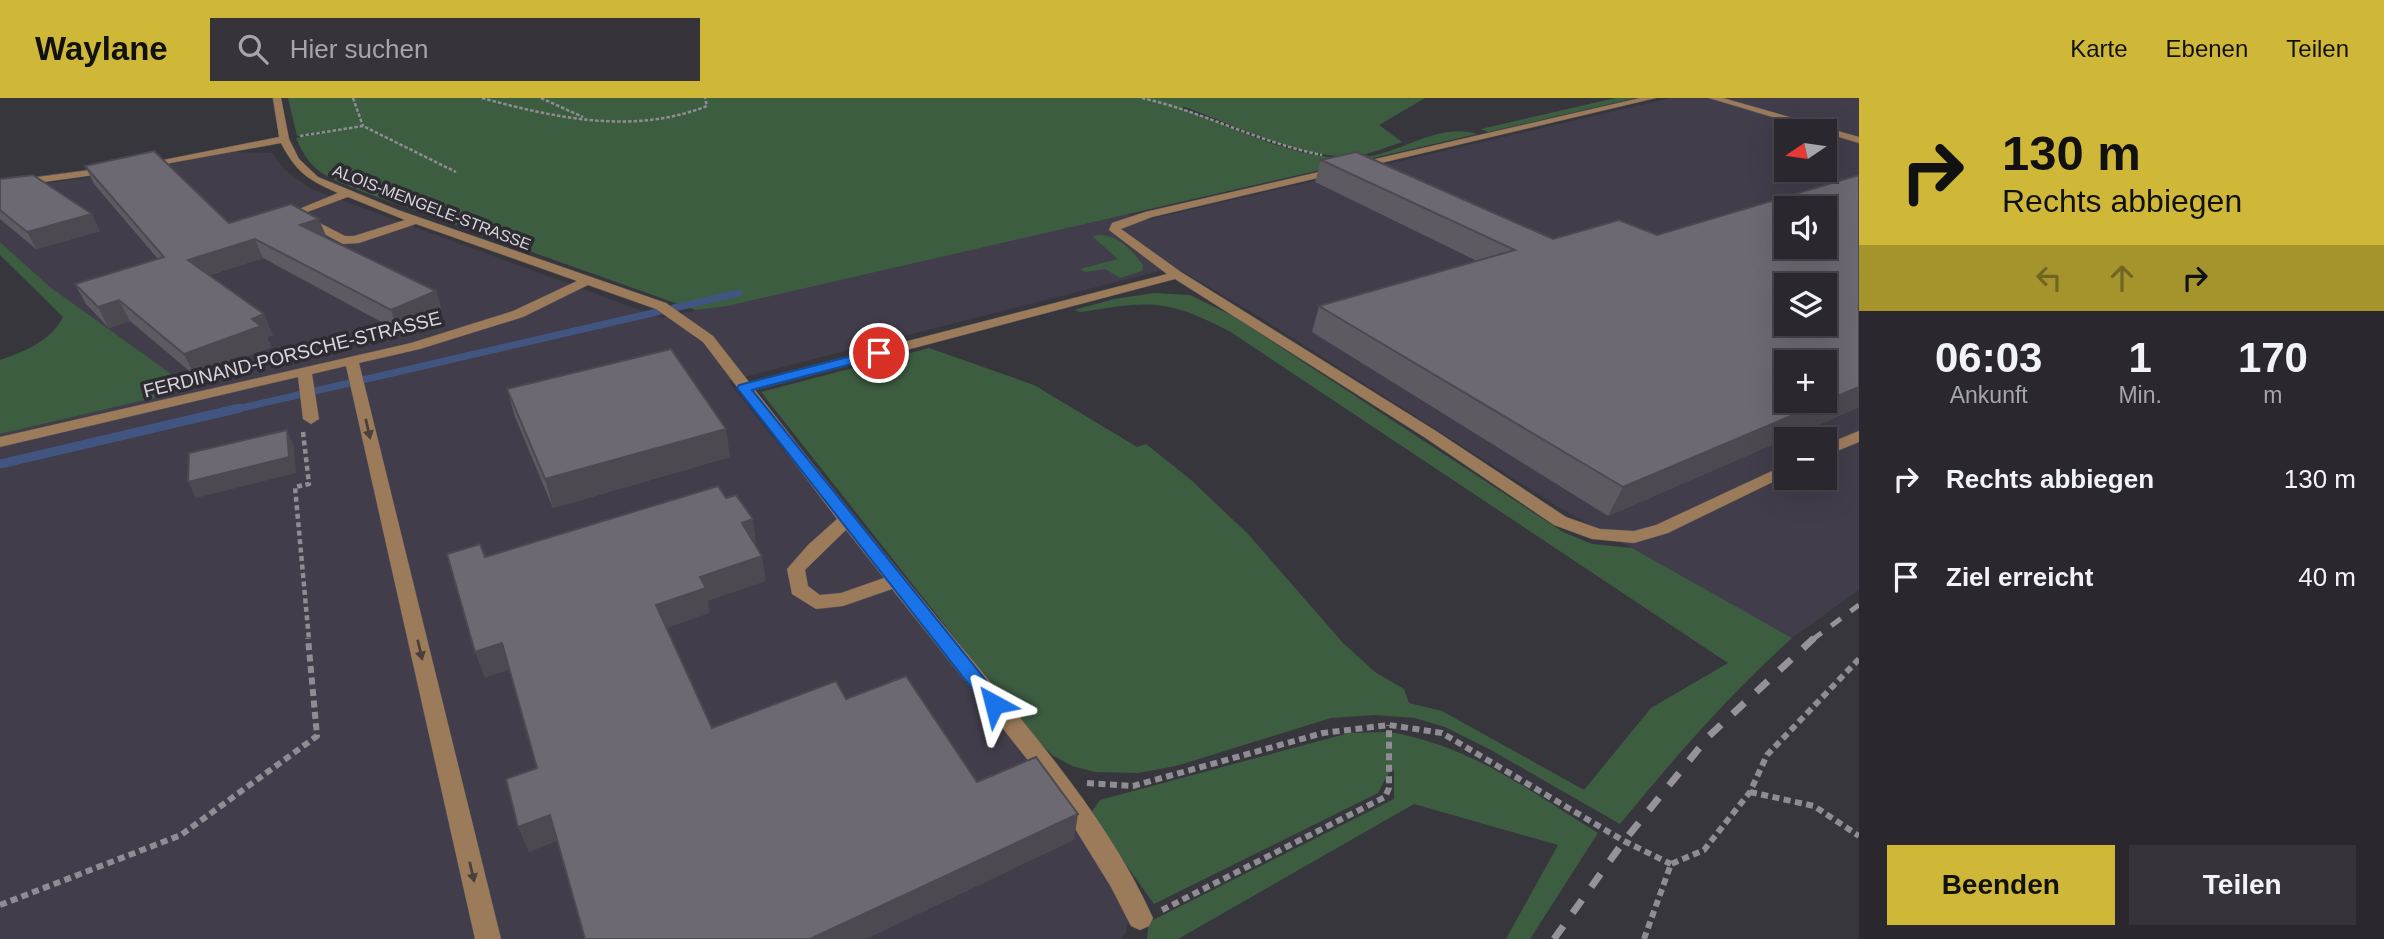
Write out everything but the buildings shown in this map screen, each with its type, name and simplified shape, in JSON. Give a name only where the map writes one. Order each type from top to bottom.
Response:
[{"type":"street","points":[[133,167],[284,139],[277,98]]},
{"type":"street","points":[[1651,98],[1149,214],[1116,225],[1115,230],[1177,275],[1430,434],[1560,521],[1583,531],[1598,535],[1634,537],[1662,529],[1774,475]]},
{"type":"street","points":[[1713,98],[1859,140]]},
{"type":"street","name":"ALOIS-MENGELE-STRASSE","points":[[284,139],[295,160],[314,179],[416,220],[661,306],[708,339],[847,520],[1058,781],[1120,879],[1140,918]]},
{"type":"street","points":[[0,185],[120,169]]},
{"type":"street","points":[[348,193],[293,214],[343,240],[355,240],[416,220]]},
{"type":"street","points":[[744,388],[1177,275]]},
{"type":"street","name":"FERDINAND-PORSCHE-STRASSE","points":[[0,442],[305,374],[415,346],[518,314],[586,281]]},
{"type":"street","points":[[352,362],[488,939]]},
{"type":"street","points":[[305,374],[311,419]]},
{"type":"street","points":[[1837,446],[1859,436]]},
{"type":"street","points":[[847,520],[796,569],[799,590],[816,602],[842,599],[897,580]]},
{"type":"path","points":[[353,98],[363,127]]},
{"type":"path","points":[[482,98],[590,121],[638,122],[692,114],[707,106],[705,98]]},
{"type":"path","points":[[541,98],[590,121]]},
{"type":"path","points":[[1142,98],[1203,114],[1286,146],[1331,156]]},
{"type":"path","points":[[284,139],[363,127],[456,172]]},
{"type":"path","points":[[0,905],[181,835],[317,736],[295,488],[309,484],[303,433],[311,419]]},
{"type":"path","points":[[1644,939],[1671,864],[1704,850],[1750,792],[1767,755],[1859,659]]},
{"type":"path","points":[[1058,781],[1133,786],[1323,733],[1389,725],[1442,733],[1624,841],[1671,864]]},
{"type":"path","points":[[1140,918],[1163,910],[1385,797],[1389,788],[1389,725]]},
{"type":"path","points":[[1750,792],[1814,806],[1859,836]]},
{"type":"shaded area","points":[[1671,98],[1859,98],[1859,590],[1792,638],[1560,508],[1258,316],[1175,267],[728,381],[1049,783],[1129,914],[1126,933],[1121,939],[0,939],[0,434],[191,389],[50,287],[0,242],[0,189],[117,174],[234,152],[272,153],[284,169],[311,189],[662,318],[1127,214],[1146,220]]},
{"type":"green space","points":[[288,98],[1425,98],[1379,125],[1402,142],[1355,156],[1334,156],[1291,147],[1185,107],[1181,108],[1287,148],[1331,157],[1370,156],[1446,132],[1477,134],[727,306],[695,310],[363,192],[331,178],[308,160],[296,138],[341,129],[297,136]]},
{"type":"green space","points":[[1615,98],[1636,98],[1488,132],[1481,129]]},
{"type":"green space","points":[[1092,236],[1113,238],[1135,254],[1143,265],[1142,271],[1120,278],[1105,269],[1085,272],[1080,269],[1118,259]]},
{"type":"green space","points":[[0,242],[50,287],[192,389],[0,434],[0,360],[44,339],[63,317],[0,255]]},
{"type":"green space","points":[[1154,293],[1190,295],[1233,316],[1563,532],[1592,544],[1632,548],[1792,638],[1703,728],[1620,824],[1491,750],[1445,727],[1415,718],[1374,715],[1331,718],[1176,766],[1138,773],[1095,772],[1072,766],[1052,755],[1026,728],[761,392],[929,348],[1034,385],[1137,447],[1146,444],[1191,480],[1248,534],[1343,643],[1375,672],[1404,689],[1409,703],[1442,711],[1584,790],[1651,708],[1728,663],[1229,331],[1189,313],[1157,305],[1141,304],[1081,312],[1074,310],[1114,299]]},
{"type":"green space","points":[[1390,732],[1447,748],[1473,759],[1524,786],[1598,833],[1530,939],[1506,939],[1558,845],[1414,804],[1178,939],[1147,939],[1149,922],[1394,799],[1394,770],[1389,773],[1378,793],[1154,904],[1090,814],[1100,800],[1349,733]]},
{"type":"waterway","points":[[233,410],[739,293]]},
{"type":"waterway","points":[[0,464],[240,408]]},
{"type":"railway","points":[[1812,640],[1859,605]]},
{"type":"railway","points":[[1554,939],[1624,841],[1709,736],[1814,638]]},
{"type":"route","points":[[879,353],[744,388],[994,704]]}]
